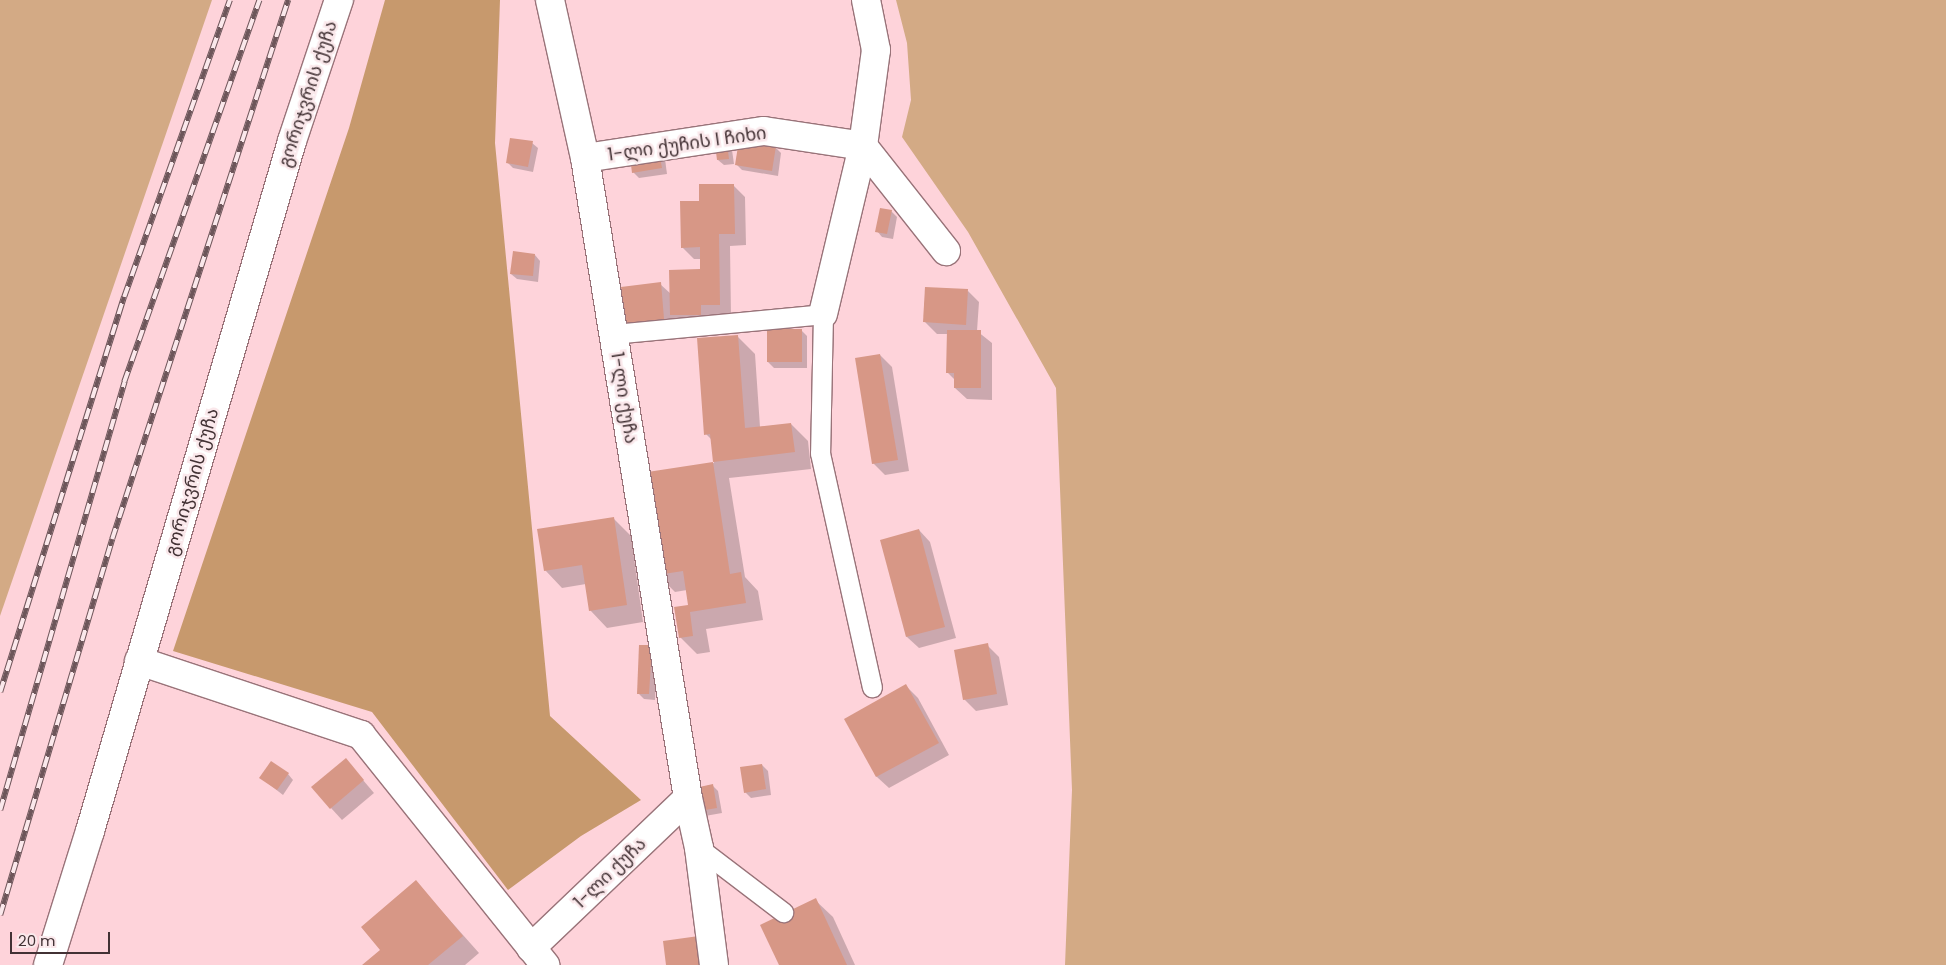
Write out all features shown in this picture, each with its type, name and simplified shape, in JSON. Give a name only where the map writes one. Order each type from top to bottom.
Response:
[{"type":"street","name":"გორიჯვრის ქუჩა","points":[[48,965],[292,141],[339,0]]},
{"type":"street","name":"1-ლი ქუჩა","points":[[550,0],[586,158],[688,798],[699,848],[714,965]]},
{"type":"street","points":[[823,314],[863,146],[876,50],[866,0]]},
{"type":"street","name":"1-ლი ქუჩის I ჩიხი","points":[[586,158],[764,131],[863,146]]},
{"type":"street","points":[[863,146],[946,251]]},
{"type":"street","points":[[139,661],[361,735],[538,956]]},
{"type":"street","name":"1-ლი ქუჩა","points":[[538,956],[688,798]]},
{"type":"lane","points":[[614,334],[823,314],[820,453],[872,687]]},
{"type":"lane","points":[[699,848],[783,912]]},
{"type":"shaded area","points":[[0,0],[212,0],[0,616]]},
{"type":"shaded area","points":[[385,0],[500,0],[495,143],[550,716],[641,800],[581,836],[508,890],[372,712],[173,651],[349,128]]},
{"type":"shaded area","points":[[896,0],[1946,0],[1946,965],[1065,965],[1072,790],[1056,388],[968,232],[902,137],[911,100],[907,43]]},
{"type":"building","points":[[510,138],[533,141],[528,167],[506,163]]},
{"type":"building","points":[[739,140],[776,146],[772,171],[735,165]]},
{"type":"building","points":[[727,143],[729,159],[717,160],[715,144]]},
{"type":"building","points":[[659,152],[662,168],[632,173],[630,157]]},
{"type":"building","points":[[699,184],[734,184],[735,234],[719,234],[720,305],[701,305],[701,315],[670,315],[669,270],[700,269],[700,247],[681,248],[680,201],[699,201]]},
{"type":"building","points":[[880,208],[892,210],[887,234],[875,232]]},
{"type":"building","points":[[513,251],[535,254],[533,276],[510,274]]},
{"type":"building","points":[[661,282],[664,319],[625,324],[621,287]]},
{"type":"building","points":[[925,287],[968,289],[966,325],[923,322]]},
{"type":"building","points":[[767,329],[802,329],[802,362],[767,362]]},
{"type":"building","points":[[947,330],[981,330],[981,388],[954,388],[954,373],[946,373]]},
{"type":"building","points":[[738,335],[745,428],[791,423],[795,452],[713,462],[710,434],[704,435],[697,338]]},
{"type":"building","points":[[880,354],[898,460],[872,464],[855,358]]},
{"type":"building","points":[[713,462],[730,574],[741,572],[746,603],[690,612],[693,636],[679,638],[674,607],[688,605],[683,571],[657,575],[641,473]]},
{"type":"building","points":[[614,517],[627,605],[589,611],[582,565],[544,571],[537,529]]},
{"type":"building","points":[[919,529],[945,627],[906,637],[880,540]]},
{"type":"building","points":[[988,643],[997,694],[963,700],[954,650]]},
{"type":"building","points":[[639,645],[652,645],[649,694],[637,694]]},
{"type":"building","points":[[906,684],[939,743],[876,777],[844,719]]},
{"type":"building","points":[[346,758],[364,780],[330,809],[311,787]]},
{"type":"building","points":[[271,761],[289,773],[277,790],[259,778]]},
{"type":"building","points":[[762,764],[766,789],[744,793],[740,767]]},
{"type":"building","points":[[713,784],[717,808],[699,811],[695,788]]},
{"type":"building","points":[[416,880],[463,936],[428,965],[362,965],[380,950],[361,927]]},
{"type":"building","points":[[816,898],[847,965],[779,965],[760,925]]},
{"type":"building","points":[[706,935],[710,965],[666,965],[663,941]]},
{"type":"railway","points":[[0,692],[124,297],[230,0]]},
{"type":"railway","points":[[0,810],[124,382],[259,0]]},
{"type":"railway","points":[[0,915],[112,539],[288,0]]}]
